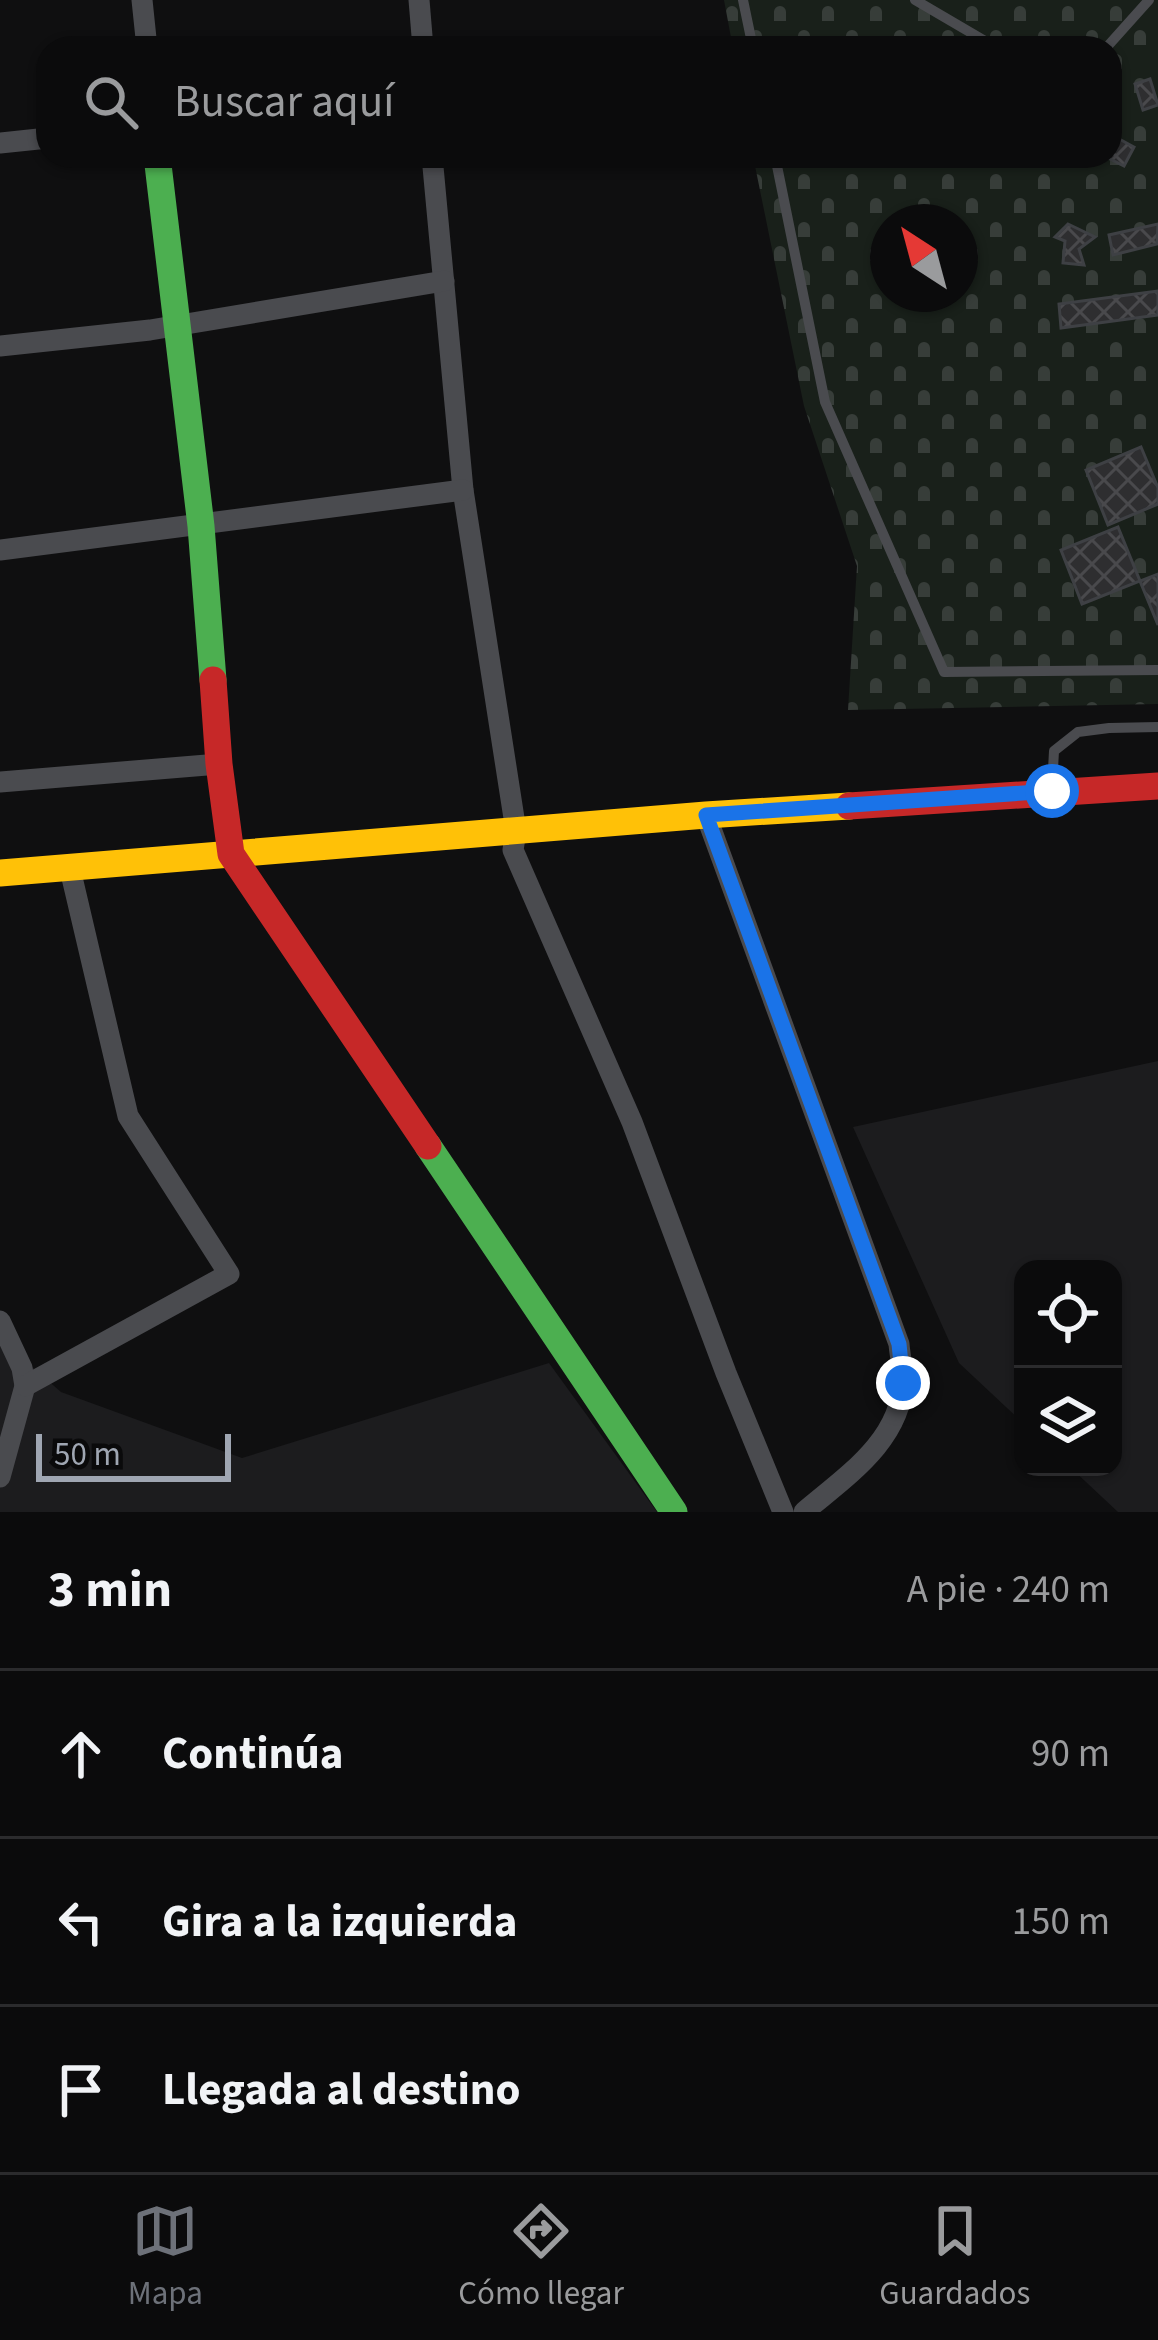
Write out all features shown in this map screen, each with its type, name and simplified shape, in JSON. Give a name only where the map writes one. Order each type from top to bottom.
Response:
[{"type":"street","points":[[142,0],[146,36]]},
{"type":"street","points":[[419,0],[422,36]]},
{"type":"street","points":[[0,143],[36,139]]},
{"type":"street","points":[[158,168],[201,526],[219,764],[231,854],[674,1512]]},
{"type":"street","points":[[433,168],[464,490],[515,831],[513,850],[632,1122],[783,1512]]},
{"type":"street","points":[[0,346],[150,330],[444,281]]},
{"type":"street","points":[[0,550],[464,490]]},
{"type":"street","points":[[0,782],[219,764]]},
{"type":"street","points":[[0,873],[706,815],[1158,786]]},
{"type":"street","points":[[706,815],[899,1344],[903,1383],[896,1417],[870,1456],[804,1512]]},
{"type":"street","points":[[25,1386],[229,1274],[128,1117],[70,868]]},
{"type":"street","points":[[0,1321],[22,1368],[25,1386],[0,1477]]},
{"type":"lane","points":[[743,0],[750,36]]},
{"type":"lane","points":[[915,0],[976,36]]},
{"type":"lane","points":[[1117,36],[1149,0]]},
{"type":"lane","points":[[777,168],[825,402],[944,672],[1158,670]]},
{"type":"lane","points":[[1052,791],[1054,751],[1078,732],[1158,727]]},
{"type":"shaded area","points":[[1158,1061],[1158,1512],[1118,1512],[1080,1476],[1122,1476],[1122,1260],[1014,1260],[1014,1415],[959,1363],[853,1127]]},
{"type":"shaded area","points":[[0,1339],[61,1392],[242,1458],[549,1363],[657,1512],[0,1512]]},
{"type":"green space","points":[[724,0],[1158,0],[1158,704],[848,710],[857,566],[804,406],[755,168],[1122,168],[1122,36],[731,36]]},
{"type":"building","points":[[1150,79],[1158,105],[1143,110],[1135,84]]},
{"type":"building","points":[[1122,140],[1134,147],[1122,165]]},
{"type":"building","points":[[1068,224],[1095,237],[1079,249],[1084,265],[1063,263],[1065,241],[1055,237]]},
{"type":"building","points":[[1158,224],[1157,244],[1113,255],[1109,235]]},
{"type":"building","points":[[1158,291],[1158,315],[1061,328],[1059,304]]},
{"type":"building","points":[[1141,447],[1158,488],[1158,504],[1108,525],[1086,470]]},
{"type":"building","points":[[1118,527],[1140,581],[1082,604],[1061,550]]},
{"type":"building","points":[[1158,574],[1158,625],[1140,581]]},
{"type":"traffic: fast","points":[[158,168],[201,526],[213,680]]},
{"type":"traffic: fast","points":[[428,1146],[674,1512]]},
{"type":"traffic: slow","points":[[0,873],[849,806]]},
{"type":"traffic: jam","points":[[213,680],[231,854],[428,1146]]},
{"type":"traffic: jam","points":[[849,806],[1158,786]]},
{"type":"route","points":[[903,1383],[899,1344],[706,815],[1052,791]]}]
